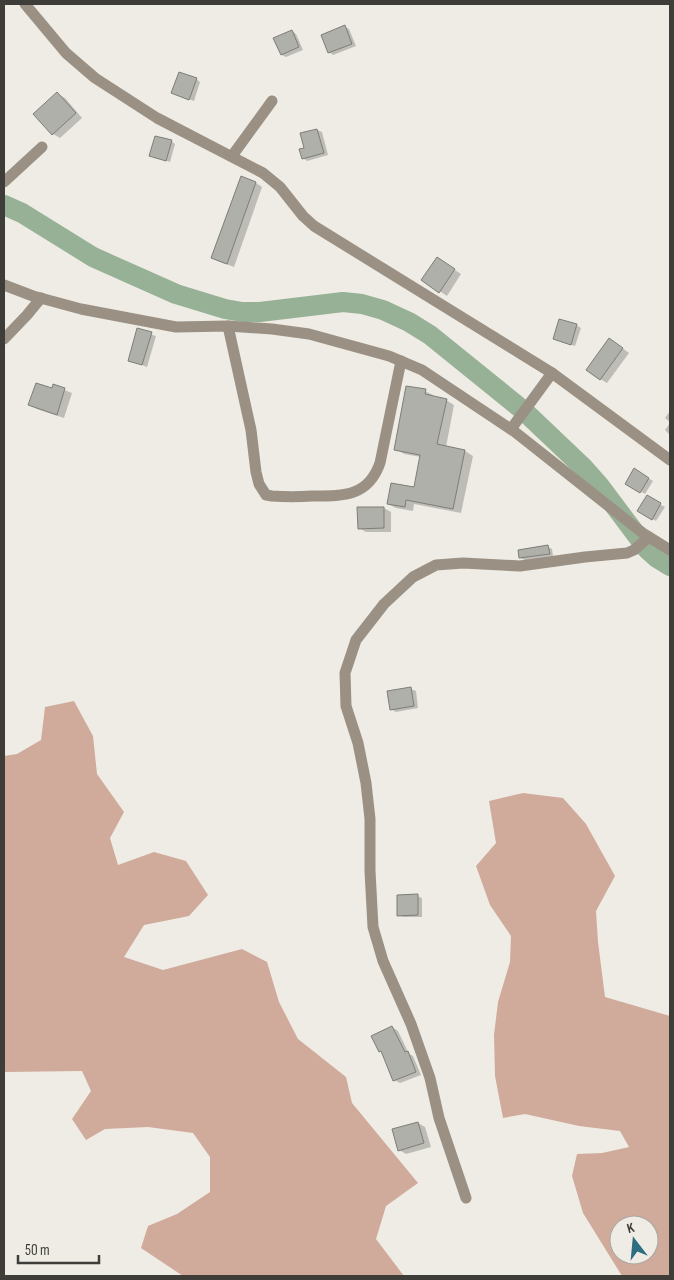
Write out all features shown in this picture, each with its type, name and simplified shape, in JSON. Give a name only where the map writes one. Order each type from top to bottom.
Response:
[{"type":"street","points":[[25,4],[66,54],[95,78],[157,118],[263,173],[280,187],[303,216],[314,226],[552,373],[670,460]]},
{"type":"street","points":[[232,156],[272,100]]},
{"type":"street","points":[[4,182],[42,147]]},
{"type":"street","points":[[4,285],[81,309],[176,327],[228,326],[309,334],[389,356],[422,370],[511,429],[649,537],[670,550]]},
{"type":"street","points":[[4,338],[41,298]]},
{"type":"street","points":[[228,326],[251,430],[256,472],[259,484],[266,495],[342,496],[357,492],[367,486],[374,479],[380,464],[401,361]]},
{"type":"street","points":[[511,429],[552,373]]},
{"type":"street","points":[[466,1198],[439,1118],[430,1078],[411,1024],[383,961],[373,927],[369,810],[358,743],[346,706],[345,673],[356,640],[384,604],[413,577],[436,565],[463,563],[520,566],[585,556],[627,553],[634,550],[649,537]]},
{"type":"shaded area","points":[[74,701],[93,736],[97,774],[124,812],[110,838],[118,865],[154,852],[186,861],[208,895],[189,916],[144,925],[124,957],[163,970],[242,949],[267,962],[279,1002],[298,1039],[346,1077],[352,1103],[418,1183],[386,1206],[376,1239],[404,1276],[183,1276],[141,1248],[148,1226],[177,1214],[210,1192],[210,1157],[193,1133],[148,1127],[105,1129],[86,1140],[72,1119],[91,1091],[82,1071],[4,1072],[4,756],[17,754],[41,740],[45,707]]},
{"type":"shaded area","points":[[523,793],[563,798],[586,824],[615,876],[596,911],[605,997],[670,1016],[670,1276],[622,1276],[615,1265],[659,1265],[659,1215],[609,1215],[609,1255],[583,1213],[572,1176],[577,1154],[602,1153],[629,1147],[620,1131],[579,1126],[525,1114],[503,1118],[495,1076],[494,1035],[498,1002],[510,962],[511,936],[490,905],[476,866],[496,843],[489,801]]},
{"type":"building","points":[[345,25],[352,44],[328,53],[321,35]]},
{"type":"building","points":[[292,30],[299,47],[281,55],[273,38]]},
{"type":"building","points":[[179,72],[197,78],[189,100],[171,93]]},
{"type":"building","points":[[57,92],[76,113],[52,135],[33,114]]},
{"type":"building","points":[[317,129],[324,153],[302,159],[299,149],[304,148],[300,133]]},
{"type":"building","points":[[155,136],[172,140],[166,161],[149,156]]},
{"type":"building","points":[[241,176],[256,182],[227,264],[211,258]]},
{"type":"building","points":[[437,257],[455,269],[439,293],[421,280]]},
{"type":"building","points":[[559,319],[577,324],[571,345],[553,339]]},
{"type":"building","points":[[137,328],[152,332],[142,365],[128,361]]},
{"type":"building","points":[[609,338],[623,348],[600,380],[586,370]]},
{"type":"building","points":[[36,383],[52,388],[53,384],[65,388],[57,415],[28,405]]},
{"type":"building","points":[[406,386],[426,389],[425,394],[447,399],[437,444],[465,450],[453,509],[406,500],[405,507],[387,504],[391,483],[414,487],[420,455],[394,450]]},
{"type":"building","points":[[634,468],[649,478],[640,493],[625,484]]},
{"type":"building","points":[[647,495],[661,503],[652,520],[637,511]]},
{"type":"building","points":[[357,507],[384,507],[384,528],[358,529]]},
{"type":"building","points":[[548,545],[550,554],[519,558],[518,550]]},
{"type":"building","points":[[411,687],[414,706],[390,710],[387,691]]},
{"type":"building","points":[[418,894],[418,915],[397,916],[397,895]]},
{"type":"building","points":[[392,1026],[405,1052],[408,1051],[416,1072],[393,1081],[381,1051],[379,1052],[371,1036]]},
{"type":"building","points":[[418,1122],[424,1143],[398,1151],[392,1129]]},
{"type":"waterway","points":[[4,205],[22,213],[93,257],[176,294],[225,309],[242,312],[260,312],[343,302],[362,304],[383,310],[409,322],[430,335],[524,411],[584,468],[647,549],[670,566]]}]
